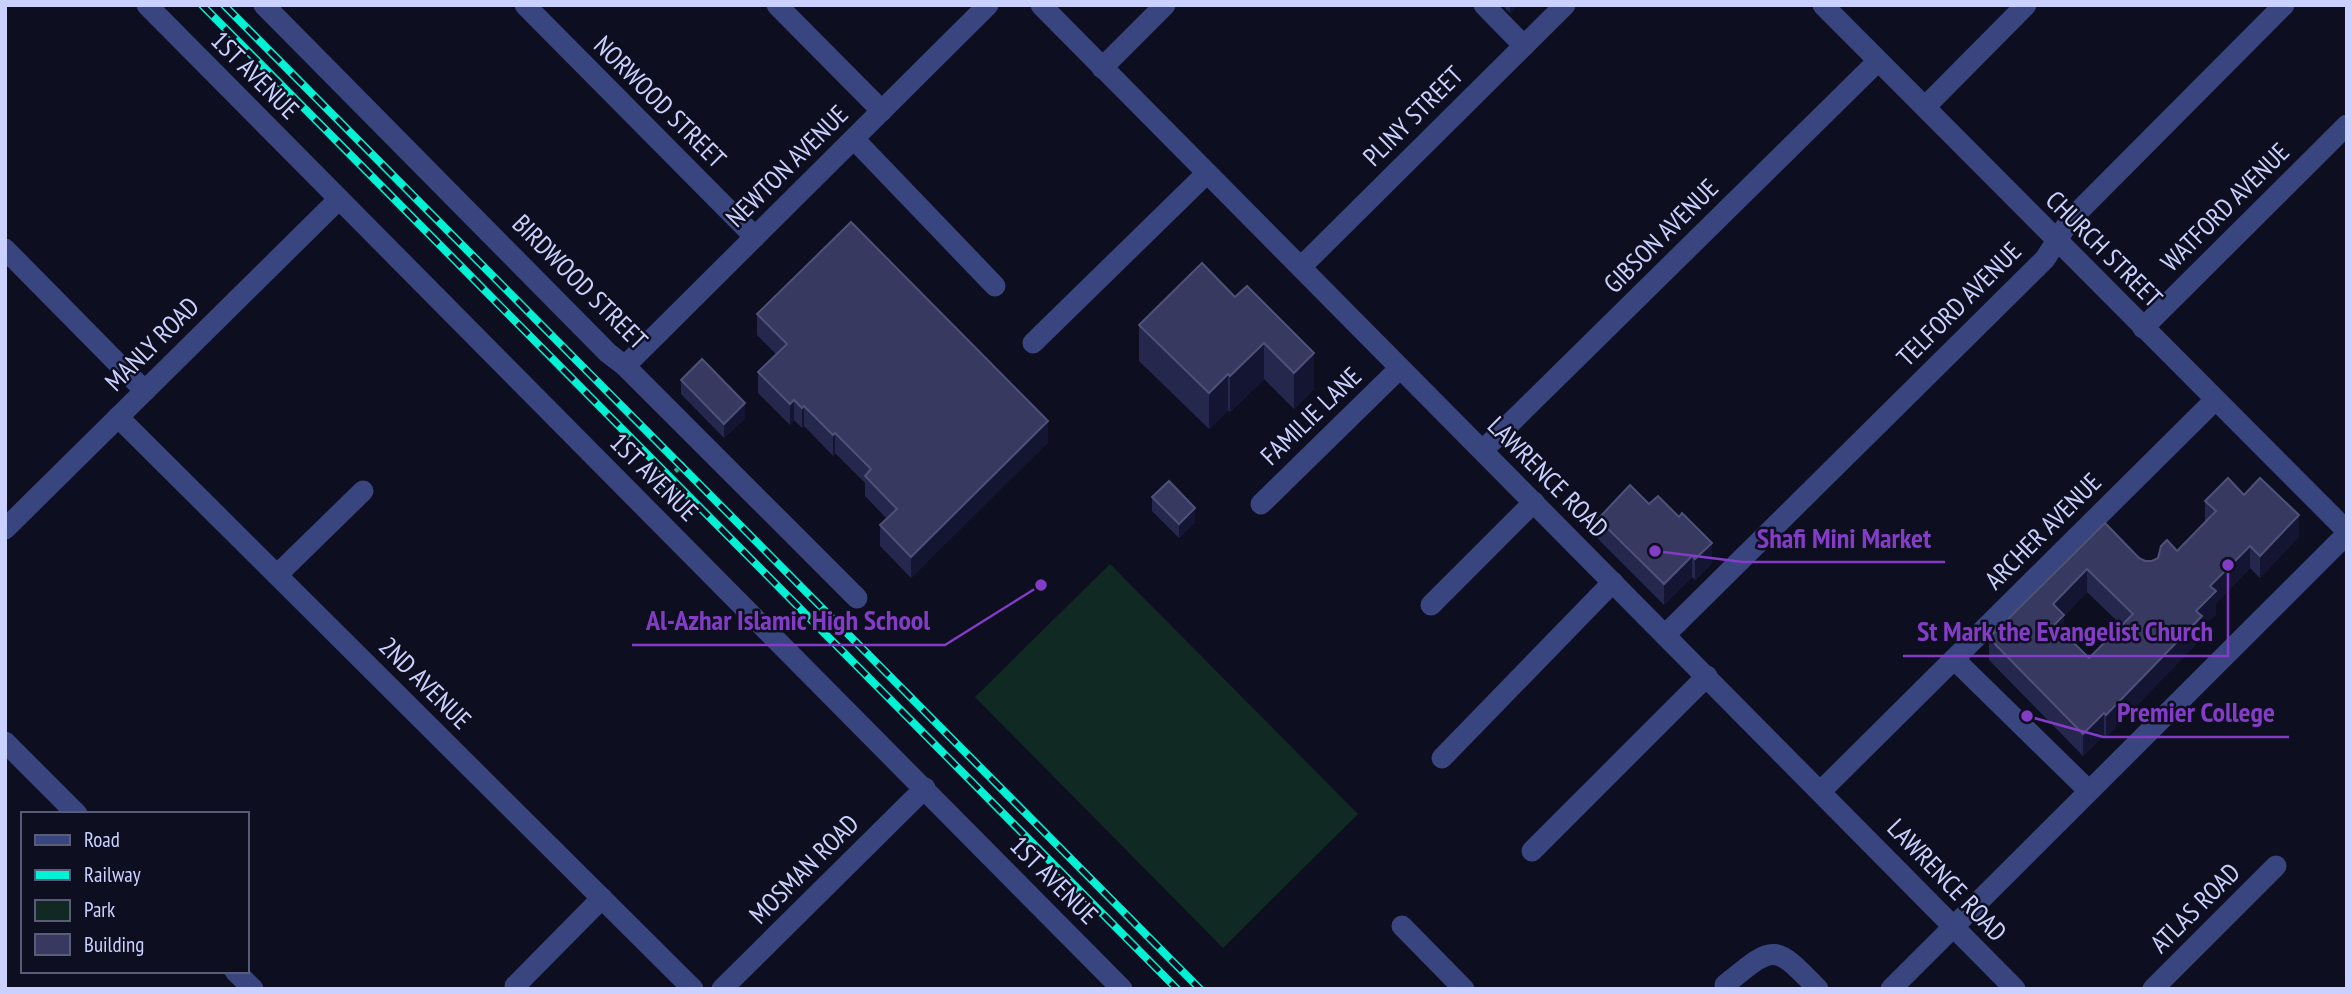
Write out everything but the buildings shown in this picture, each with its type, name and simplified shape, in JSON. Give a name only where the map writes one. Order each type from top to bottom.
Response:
[{"type":"street","name":"1ST AVENUE","points":[[147,5],[1122,989]]},
{"type":"street","name":"BIRDWOOD STREET","points":[[264,5],[608,353],[625,366],[857,598]]},
{"type":"street","name":"NORWOOD STREET","points":[[525,5],[755,237]]},
{"type":"street","points":[[777,5],[882,111]]},
{"type":"street","name":"NEWTON AVENUE","points":[[625,366],[988,5]]},
{"type":"street","name":"LAWRENCE ROAD","points":[[1041,5],[2015,989]]},
{"type":"street","points":[[1102,68],[1165,5]]},
{"type":"street","points":[[1484,5],[1524,46]]},
{"type":"street","name":"PLINY STREET","points":[[1301,267],[1565,5]]},
{"type":"street","name":"CHURCH STREET","points":[[1823,5],[2347,532]]},
{"type":"street","points":[[1925,107],[2026,5]]},
{"type":"street","name":"TELFORD AVENUE","points":[[1665,635],[2045,259],[2070,220],[2284,5]]},
{"type":"street","name":"GIBSON AVENUE","points":[[1483,450],[1878,61]]},
{"type":"street","name":"WATFORD AVENUE","points":[[2143,328],[2347,125]]},
{"type":"street","points":[[854,139],[995,286]]},
{"type":"street","points":[[1033,343],[1207,173]]},
{"type":"street","name":"MANLY ROAD","points":[[5,529],[339,199]]},
{"type":"street","points":[[5,250],[145,391]]},
{"type":"street","name":"FAMILIE LANE","points":[[1261,504],[1400,368]]},
{"type":"street","name":"ARCHER AVENUE","points":[[1821,791],[2216,400]]},
{"type":"street","name":"2ND AVENUE","points":[[118,417],[693,989]]},
{"type":"street","points":[[276,575],[363,491]]},
{"type":"street","points":[[1431,606],[1534,502]]},
{"type":"street","points":[[2097,518],[2114,536]]},
{"type":"street","points":[[1891,989],[2347,532]]},
{"type":"street","points":[[1441,758],[1613,582]]},
{"type":"street","points":[[1954,659],[2089,791]]},
{"type":"street","points":[[1532,851],[1707,676]]},
{"type":"street","points":[[5,742],[75,812]]},
{"type":"street","name":"MOSMAN ROAD","points":[[722,989],[925,788]]},
{"type":"street","name":"ATLAS ROAD","points":[[2153,989],[2276,866]]},
{"type":"street","points":[[515,986],[601,898]]},
{"type":"street","points":[[1402,926],[1464,989]]},
{"type":"street","points":[[1726,985],[1761,955],[1773,953],[1784,957],[1818,989]]},
{"type":"street","points":[[237,973],[253,989]]},
{"type":"path","points":[[642,505],[703,444]]},
{"type":"green space","points":[[1110,564],[1358,814],[1223,948],[975,697]]},
{"type":"railway","points":[[202,5],[1177,989]]},
{"type":"railway","points":[[224,5],[1200,989]]},
{"type":"place","name":"Shafi Mini Market","points":[[1655,551]]},
{"type":"place","name":"St Mark the Evangelist Church","points":[[2228,565]]},
{"type":"place","name":"Al-Azhar Islamic High School","points":[[1041,585]]},
{"type":"place","name":"Premier College","points":[[2027,716]]}]
